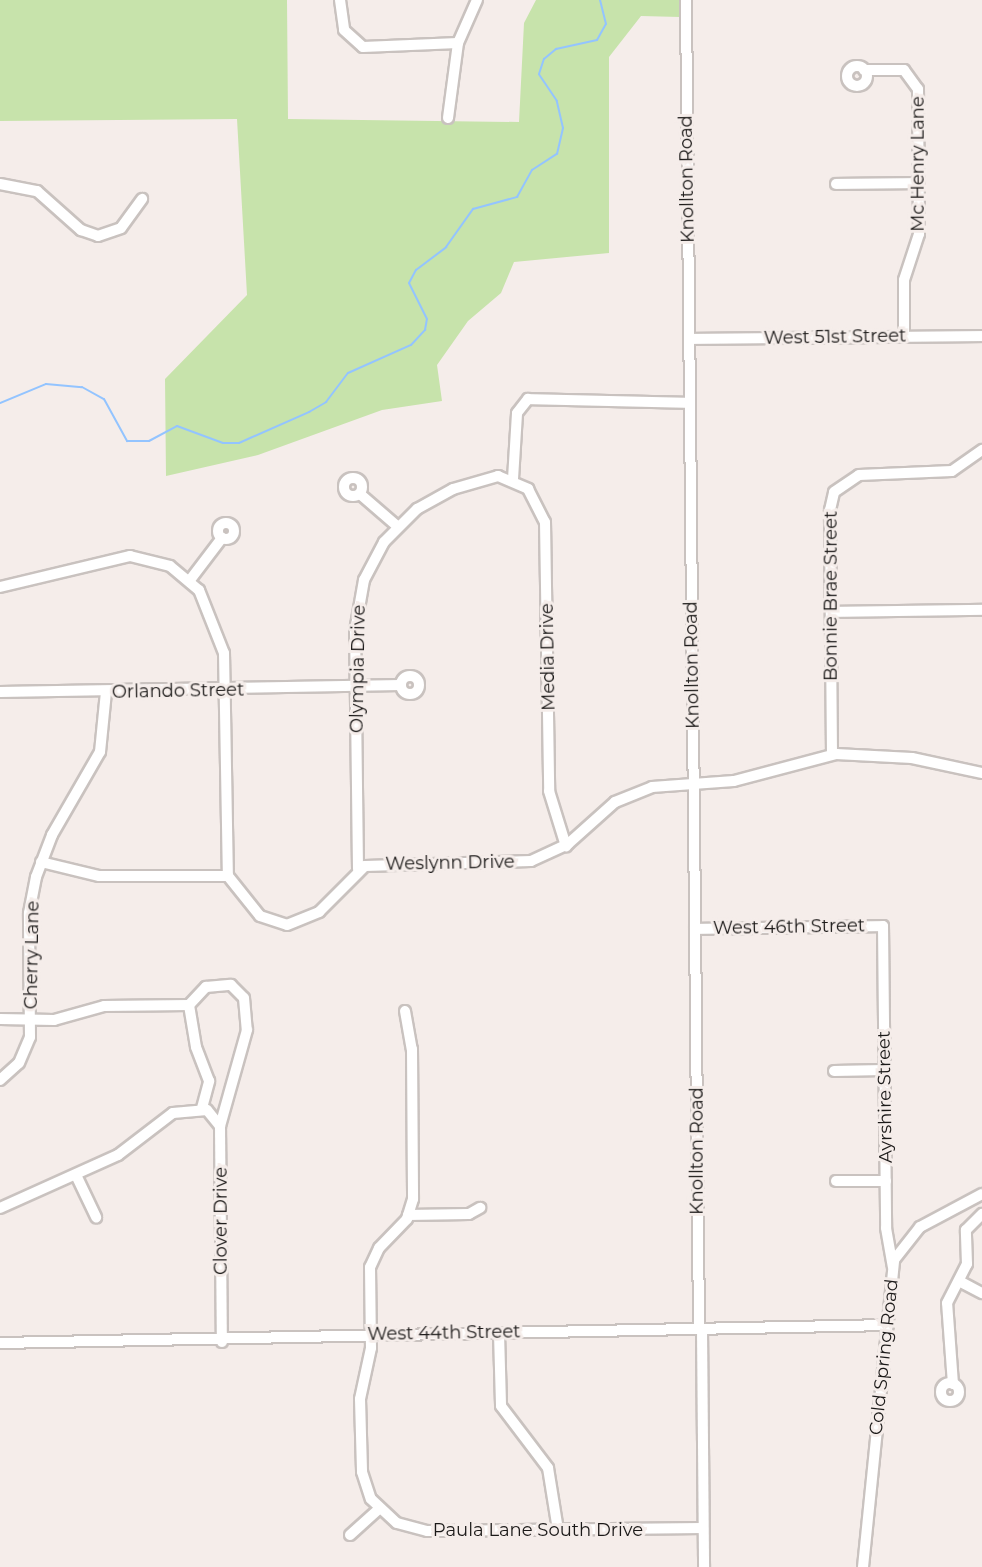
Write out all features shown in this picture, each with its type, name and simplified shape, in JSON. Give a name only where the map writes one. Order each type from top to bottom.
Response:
[{"type":"street","points":[[340,0],[344,30],[363,47],[458,43]]},
{"type":"street","points":[[448,118],[458,43],[477,0]]},
{"type":"street","name":"Knollton Road","points":[[686,0],[704,1567]]},
{"type":"street","name":"Mc Henry Lane","points":[[864,70],[897,68],[916,84],[919,238],[903,284],[904,336]]},
{"type":"street","points":[[836,184],[919,183]]},
{"type":"street","points":[[0,184],[43,194],[81,230],[98,236],[121,228],[142,199]]},
{"type":"street","name":"West 51st Street","points":[[689,339],[982,336]]},
{"type":"street","points":[[513,479],[516,414],[528,399],[690,403]]},
{"type":"street","name":"Bonnie Brae Street","points":[[832,754],[830,506],[840,484],[859,475],[947,472],[982,450]]},
{"type":"street","name":"Olympia Drive","points":[[358,869],[355,685],[360,594],[374,557],[398,526],[447,491],[494,477],[513,479]]},
{"type":"street","name":"Media Drive","points":[[513,479],[536,499],[546,528],[549,791],[566,846]]},
{"type":"street","points":[[360,494],[398,526]]},
{"type":"street","points":[[190,580],[222,538]]},
{"type":"street","points":[[0,587],[122,556],[162,562],[190,580],[218,627],[226,690],[228,876],[265,920],[284,926],[302,921],[329,904],[358,869]]},
{"type":"street","points":[[831,612],[982,610]]},
{"type":"street","name":"Orlando Street","points":[[0,692],[226,690],[401,685]]},
{"type":"street","name":"Cherry Lane","points":[[0,1080],[23,1057],[31,1021],[29,913],[41,862],[100,752],[106,692]]},
{"type":"street","name":"Weslynn Drive","points":[[358,869],[372,864],[521,862],[566,846],[629,795],[661,785],[694,785],[743,779],[832,754],[912,758],[982,773]]},
{"type":"street","points":[[41,862],[99,876],[228,876]]},
{"type":"street","name":"West 46th Street","points":[[695,928],[883,926]]},
{"type":"street","name":"Ayrshire Street","points":[[883,926],[886,1181],[893,1266]]},
{"type":"street","name":"Clover Drive","points":[[189,1005],[216,984],[234,986],[244,998],[246,1036],[220,1126],[222,1342]]},
{"type":"street","points":[[0,1019],[31,1021],[104,1006],[189,1005],[196,1047],[209,1081],[202,1108]]},
{"type":"street","points":[[350,1534],[379,1509],[362,1469],[361,1393],[370,1334],[371,1262],[408,1215],[412,1049],[405,1011]]},
{"type":"street","points":[[834,1071],[884,1070]]},
{"type":"street","points":[[202,1108],[220,1126]]},
{"type":"street","points":[[0,1208],[123,1151],[173,1113],[202,1108]]},
{"type":"street","points":[[76,1174],[96,1217]]},
{"type":"street","points":[[836,1181],[886,1181]]},
{"type":"street","name":"Cold Spring Road","points":[[863,1567],[893,1266],[910,1235],[982,1194]]},
{"type":"street","points":[[408,1215],[469,1214],[480,1208]]},
{"type":"street","points":[[953,1384],[946,1314],[967,1264],[966,1230],[982,1214]]},
{"type":"street","points":[[959,1281],[982,1293]]},
{"type":"street","name":"West 44th Street","points":[[0,1343],[222,1342],[370,1334],[888,1325]]},
{"type":"street","points":[[499,1333],[501,1406],[550,1473],[558,1530]]},
{"type":"street","name":"Paula Lane South Drive","points":[[379,1509],[421,1530],[703,1528]]},
{"type":"green space","points":[[0,0],[287,0],[288,119],[519,122],[524,23],[536,0],[680,0],[680,17],[641,16],[609,57],[609,253],[514,262],[501,293],[468,321],[437,365],[442,401],[382,410],[258,455],[166,476],[165,379],[247,295],[237,119],[0,121]]},
{"type":"waterway","points":[[0,403],[46,384],[82,387],[104,399],[127,441],[149,441],[177,426],[223,443],[239,443],[309,412],[326,402],[348,373],[411,345],[425,330],[427,319],[409,283],[416,270],[446,247],[473,209],[517,197],[532,170],[557,154],[563,128],[557,101],[539,74],[544,59],[556,49],[597,40],[606,24],[600,0]]}]
